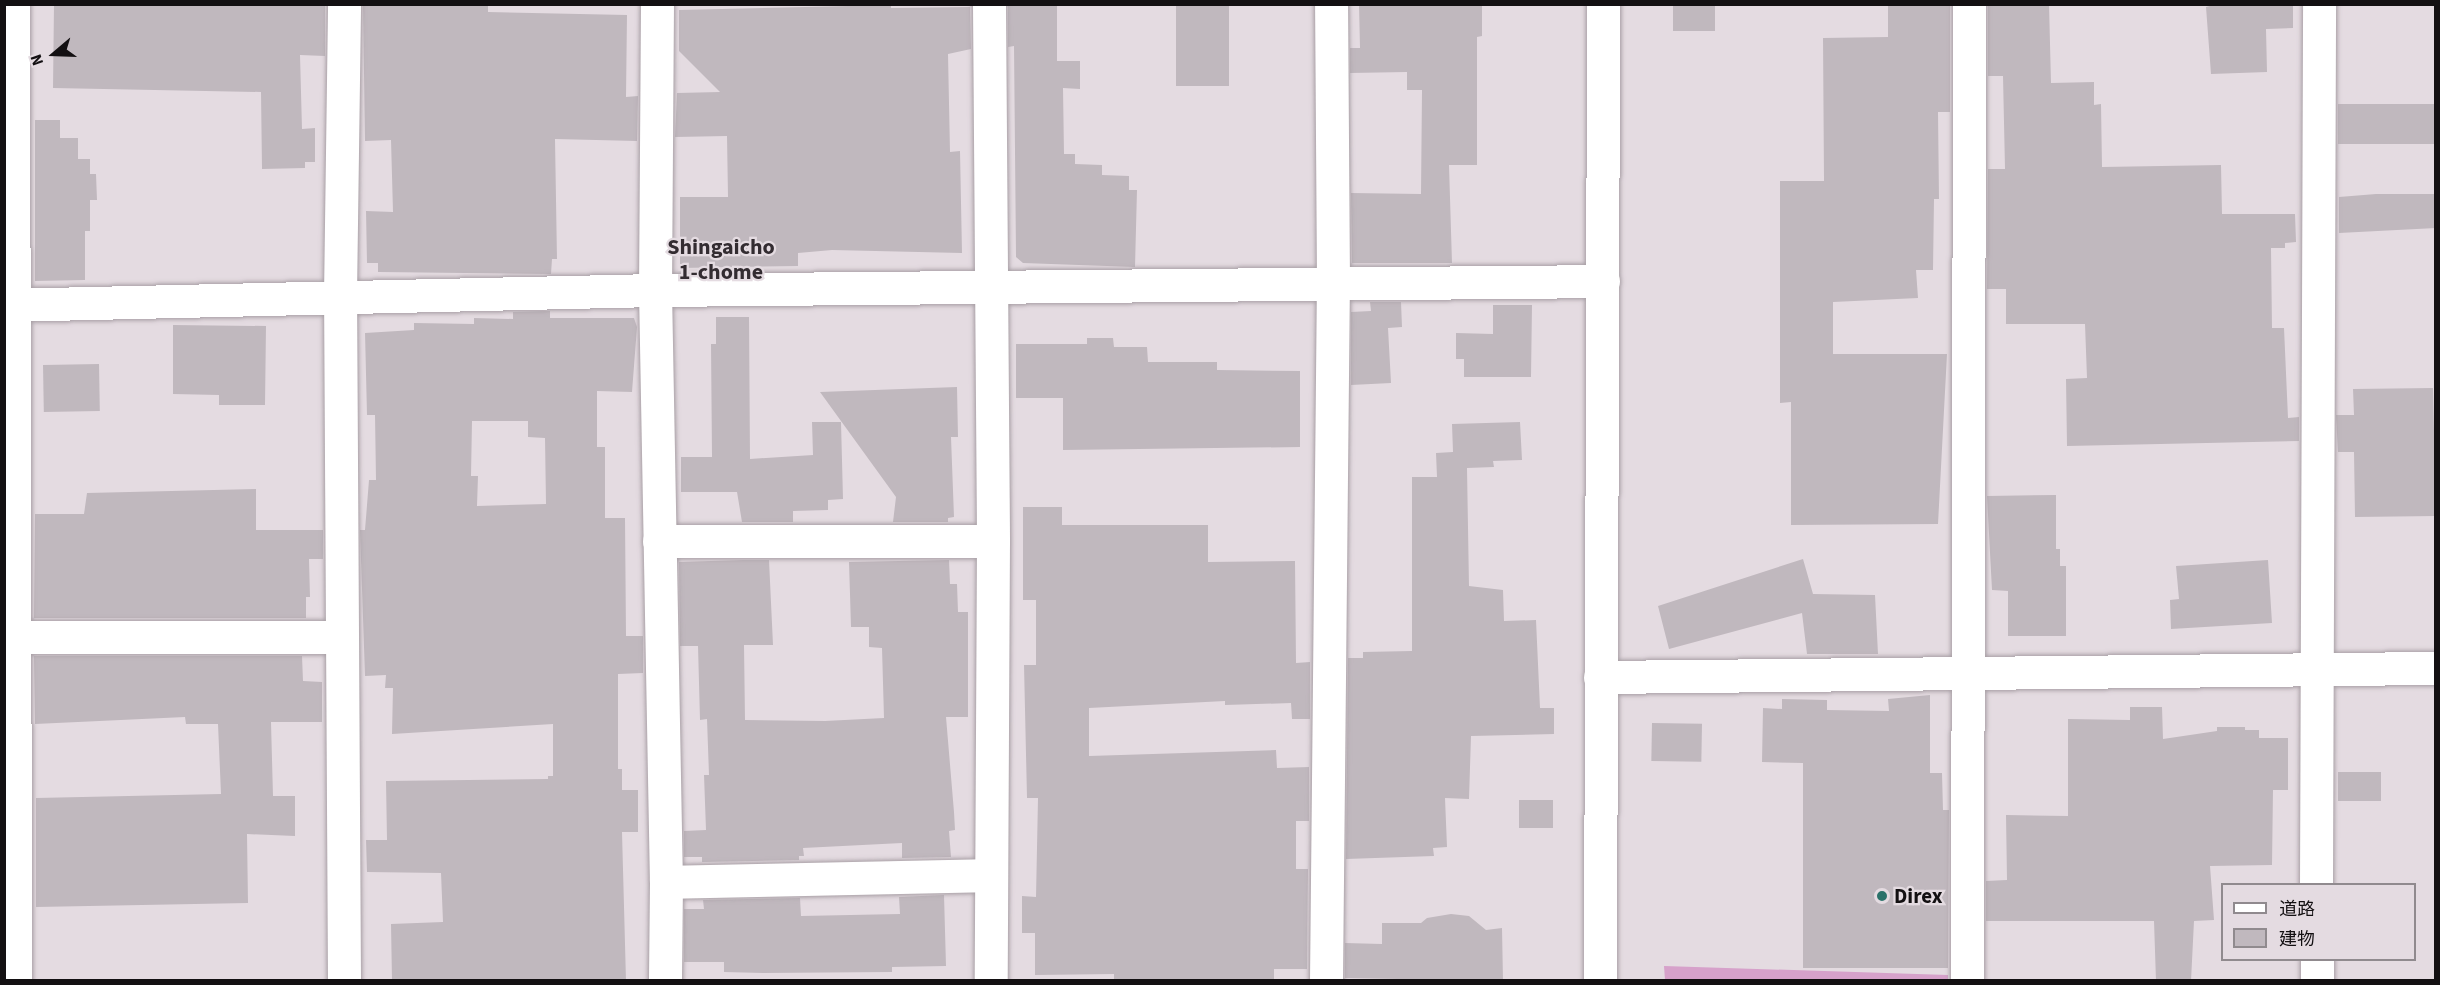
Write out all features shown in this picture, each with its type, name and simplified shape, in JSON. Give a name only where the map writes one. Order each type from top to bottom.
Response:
[{"type":"street","points":[[13,4],[10,305],[15,981]]},
{"type":"street","points":[[344,4],[340,295],[344,981]]},
{"type":"street","points":[[657,4],[655,290],[666,882],[665,981]]},
{"type":"street","points":[[989,4],[993,541],[991,981]]},
{"type":"street","points":[[1326,981],[1333,281],[1331,4]]},
{"type":"street","points":[[1600,981],[1603,4]]},
{"type":"street","points":[[1967,981],[1969,4]]},
{"type":"street","points":[[2316,883],[2319,4]]},
{"type":"street","points":[[10,305],[340,295],[655,290],[1333,281],[1603,281]]},
{"type":"street","points":[[659,541],[993,541]]},
{"type":"street","points":[[13,637],[342,637]]},
{"type":"street","points":[[1600,677],[2436,668]]},
{"type":"street","points":[[666,882],[991,874]]},
{"type":"street","points":[[2317,961],[2317,981]]},
{"type":"shaded area","points":[[1664,966],[1948,975],[1948,980],[1665,980]]},
{"type":"building","points":[[54,4],[325,4],[325,56],[300,55],[302,129],[315,128],[315,162],[305,162],[305,168],[262,169],[261,92],[53,88]]},
{"type":"building","points":[[363,4],[488,4],[488,12],[627,15],[626,97],[638,96],[637,141],[555,139],[557,259],[552,259],[551,274],[378,272],[378,263],[367,263],[366,211],[393,212],[391,140],[365,141]]},
{"type":"building","points":[[1057,4],[1057,61],[1080,61],[1080,89],[1063,88],[1064,154],[1075,154],[1075,164],[1102,165],[1102,175],[1129,176],[1129,190],[1137,190],[1135,267],[1023,263],[1016,257],[1014,46],[1008,47],[1008,6]]},
{"type":"building","points":[[1176,4],[1229,4],[1229,86],[1176,86]]},
{"type":"building","points":[[1359,4],[1482,4],[1482,36],[1477,37],[1477,165],[1449,165],[1452,263],[1352,263],[1351,193],[1421,194],[1422,90],[1407,90],[1407,72],[1350,73],[1350,48],[1360,48]]},
{"type":"building","points":[[1673,4],[1715,4],[1715,31],[1673,31]]},
{"type":"building","points":[[1888,4],[1950,4],[1950,112],[1938,112],[1939,199],[1934,199],[1933,270],[1916,270],[1918,298],[1833,302],[1833,354],[1947,354],[1938,524],[1791,525],[1791,402],[1780,403],[1780,181],[1824,181],[1823,38],[1888,37]]},
{"type":"building","points":[[1988,4],[2049,4],[2051,83],[2094,82],[2094,105],[2101,104],[2102,167],[2221,165],[2222,214],[2295,214],[2296,242],[2285,243],[2285,248],[2271,248],[2272,328],[2284,328],[2288,418],[2299,417],[2299,441],[2067,446],[2066,379],[2087,378],[2085,324],[2006,324],[2006,289],[1987,289],[1988,169],[2005,169],[2003,76],[1988,76]]},
{"type":"building","points":[[2217,4],[2293,4],[2293,28],[2266,29],[2267,72],[2211,74],[2206,7]]},
{"type":"building","points":[[891,5],[891,8],[970,7],[971,49],[948,54],[950,152],[960,151],[962,253],[832,250],[798,253],[798,266],[680,268],[680,197],[728,197],[727,136],[675,137],[677,93],[720,92],[679,51],[679,10]]},
{"type":"building","points":[[2338,104],[2436,104],[2436,144],[2338,144]]},
{"type":"building","points":[[35,120],[60,120],[60,138],[78,138],[78,159],[90,159],[90,174],[96,174],[97,200],[90,200],[90,231],[85,231],[85,280],[35,281]]},
{"type":"building","points":[[2376,194],[2436,194],[2436,228],[2339,233],[2339,197]]},
{"type":"building","points":[[1370,302],[1401,302],[1402,327],[1388,328],[1391,383],[1351,385],[1351,312],[1371,311]]},
{"type":"building","points":[[1493,305],[1532,305],[1531,377],[1464,377],[1464,359],[1456,359],[1456,333],[1493,334]]},
{"type":"building","points":[[550,311],[550,318],[634,318],[637,327],[632,392],[597,391],[597,447],[605,447],[605,518],[625,518],[626,636],[643,636],[643,673],[618,674],[618,769],[622,769],[622,790],[638,790],[638,832],[622,832],[626,981],[392,981],[391,924],[443,922],[441,873],[367,872],[366,840],[387,840],[386,781],[548,779],[548,776],[553,776],[553,724],[392,734],[393,688],[385,688],[386,675],[365,676],[360,530],[365,530],[369,480],[376,480],[375,415],[367,415],[365,333],[414,330],[414,323],[474,324],[474,318],[513,319],[513,312]],"holes":[[[472,421],[528,421],[528,437],[545,438],[546,504],[477,506],[478,476],[471,476]]]},
{"type":"building","points":[[716,317],[749,317],[750,459],[813,455],[812,422],[841,422],[843,499],[828,500],[828,510],[793,511],[793,522],[742,522],[737,492],[681,492],[681,457],[712,457],[711,344],[716,344]]},
{"type":"building","points":[[173,325],[266,326],[265,405],[219,405],[219,395],[173,394]]},
{"type":"building","points":[[1087,338],[1113,338],[1114,347],[1147,347],[1148,362],[1217,362],[1217,370],[1300,371],[1300,447],[1063,450],[1063,398],[1016,398],[1016,344],[1087,344]]},
{"type":"building","points":[[99,364],[100,411],[44,412],[43,365]]},
{"type":"building","points":[[957,387],[958,437],[951,437],[954,517],[948,518],[948,522],[893,522],[896,497],[820,392]]},
{"type":"building","points":[[2433,388],[2436,516],[2355,517],[2354,452],[2338,452],[2336,415],[2354,415],[2353,389]]},
{"type":"building","points":[[1520,422],[1522,460],[1493,461],[1494,467],[1467,468],[1469,586],[1503,590],[1504,621],[1536,620],[1540,708],[1554,708],[1554,734],[1471,736],[1469,799],[1445,798],[1447,847],[1433,848],[1434,856],[1346,859],[1348,658],[1363,658],[1363,652],[1412,651],[1412,477],[1437,477],[1436,453],[1453,452],[1452,424]]},
{"type":"building","points":[[256,489],[256,530],[323,530],[323,559],[309,559],[310,597],[306,597],[306,618],[34,618],[35,514],[84,514],[87,493]]},
{"type":"building","points":[[2056,495],[2056,549],[2060,549],[2060,566],[2066,566],[2066,636],[2008,636],[2008,591],[1992,590],[1987,496]]},
{"type":"building","points":[[1023,507],[1062,507],[1062,525],[1208,525],[1208,562],[1295,561],[1296,663],[1310,662],[1310,719],[1292,719],[1291,703],[1225,705],[1225,701],[1089,708],[1089,756],[1276,750],[1277,768],[1309,767],[1309,821],[1296,821],[1296,869],[1308,869],[1307,969],[1274,969],[1274,981],[1114,981],[1114,974],[1035,975],[1035,933],[1022,933],[1022,896],[1036,897],[1038,798],[1027,798],[1024,665],[1036,665],[1036,600],[1023,600]]},
{"type":"building","points":[[1803,559],[1813,594],[1875,595],[1878,654],[1807,654],[1802,613],[1669,649],[1658,606]]},
{"type":"building","points":[[769,560],[773,645],[744,645],[745,720],[825,721],[884,718],[882,648],[869,647],[869,627],[851,627],[849,562],[949,560],[950,584],[957,584],[958,612],[968,612],[968,717],[946,717],[955,830],[949,831],[951,857],[902,858],[902,843],[803,848],[804,856],[799,856],[799,860],[702,862],[702,857],[684,857],[684,831],[706,830],[704,775],[709,775],[707,719],[700,720],[698,646],[680,646],[679,562]]},
{"type":"building","points":[[2268,560],[2272,623],[2171,629],[2170,600],[2179,599],[2176,566]]},
{"type":"building","points":[[34,656],[302,656],[303,681],[322,682],[322,722],[271,722],[273,796],[295,796],[295,836],[247,834],[248,903],[36,907],[36,798],[221,794],[218,724],[186,724],[185,717],[35,724]]},
{"type":"building","points":[[1930,695],[1930,773],[1942,773],[1943,810],[1949,810],[1948,968],[1803,968],[1803,763],[1762,762],[1763,708],[1782,709],[1782,699],[1827,700],[1827,710],[1889,711],[1888,699]]},
{"type":"building","points":[[2130,707],[2162,707],[2163,739],[2217,731],[2217,727],[2245,727],[2245,730],[2259,730],[2259,738],[2288,738],[2288,790],[2273,790],[2272,865],[2210,866],[2214,920],[2194,921],[2191,981],[2156,981],[2154,921],[1986,921],[1986,881],[2007,880],[2006,815],[2068,816],[2068,719],[2130,720]]},
{"type":"building","points":[[1652,723],[1702,724],[1701,762],[1651,761]]},
{"type":"building","points":[[2338,772],[2381,772],[2381,801],[2338,801]]},
{"type":"building","points":[[1519,800],[1553,800],[1553,828],[1519,828]]},
{"type":"building","points":[[944,895],[946,966],[892,967],[892,972],[763,973],[724,972],[724,962],[684,962],[684,909],[704,909],[703,900],[800,898],[801,916],[900,914],[899,897]]},
{"type":"building","points":[[1451,914],[1469,916],[1486,930],[1502,928],[1503,981],[1345,978],[1345,943],[1382,944],[1382,923],[1421,923],[1427,918]]},
{"type":"place","name":"Direx","points":[[1882,896]]},
{"type":"district","name":"Shingaicho 1-chome","points":[[721,260]]}]
